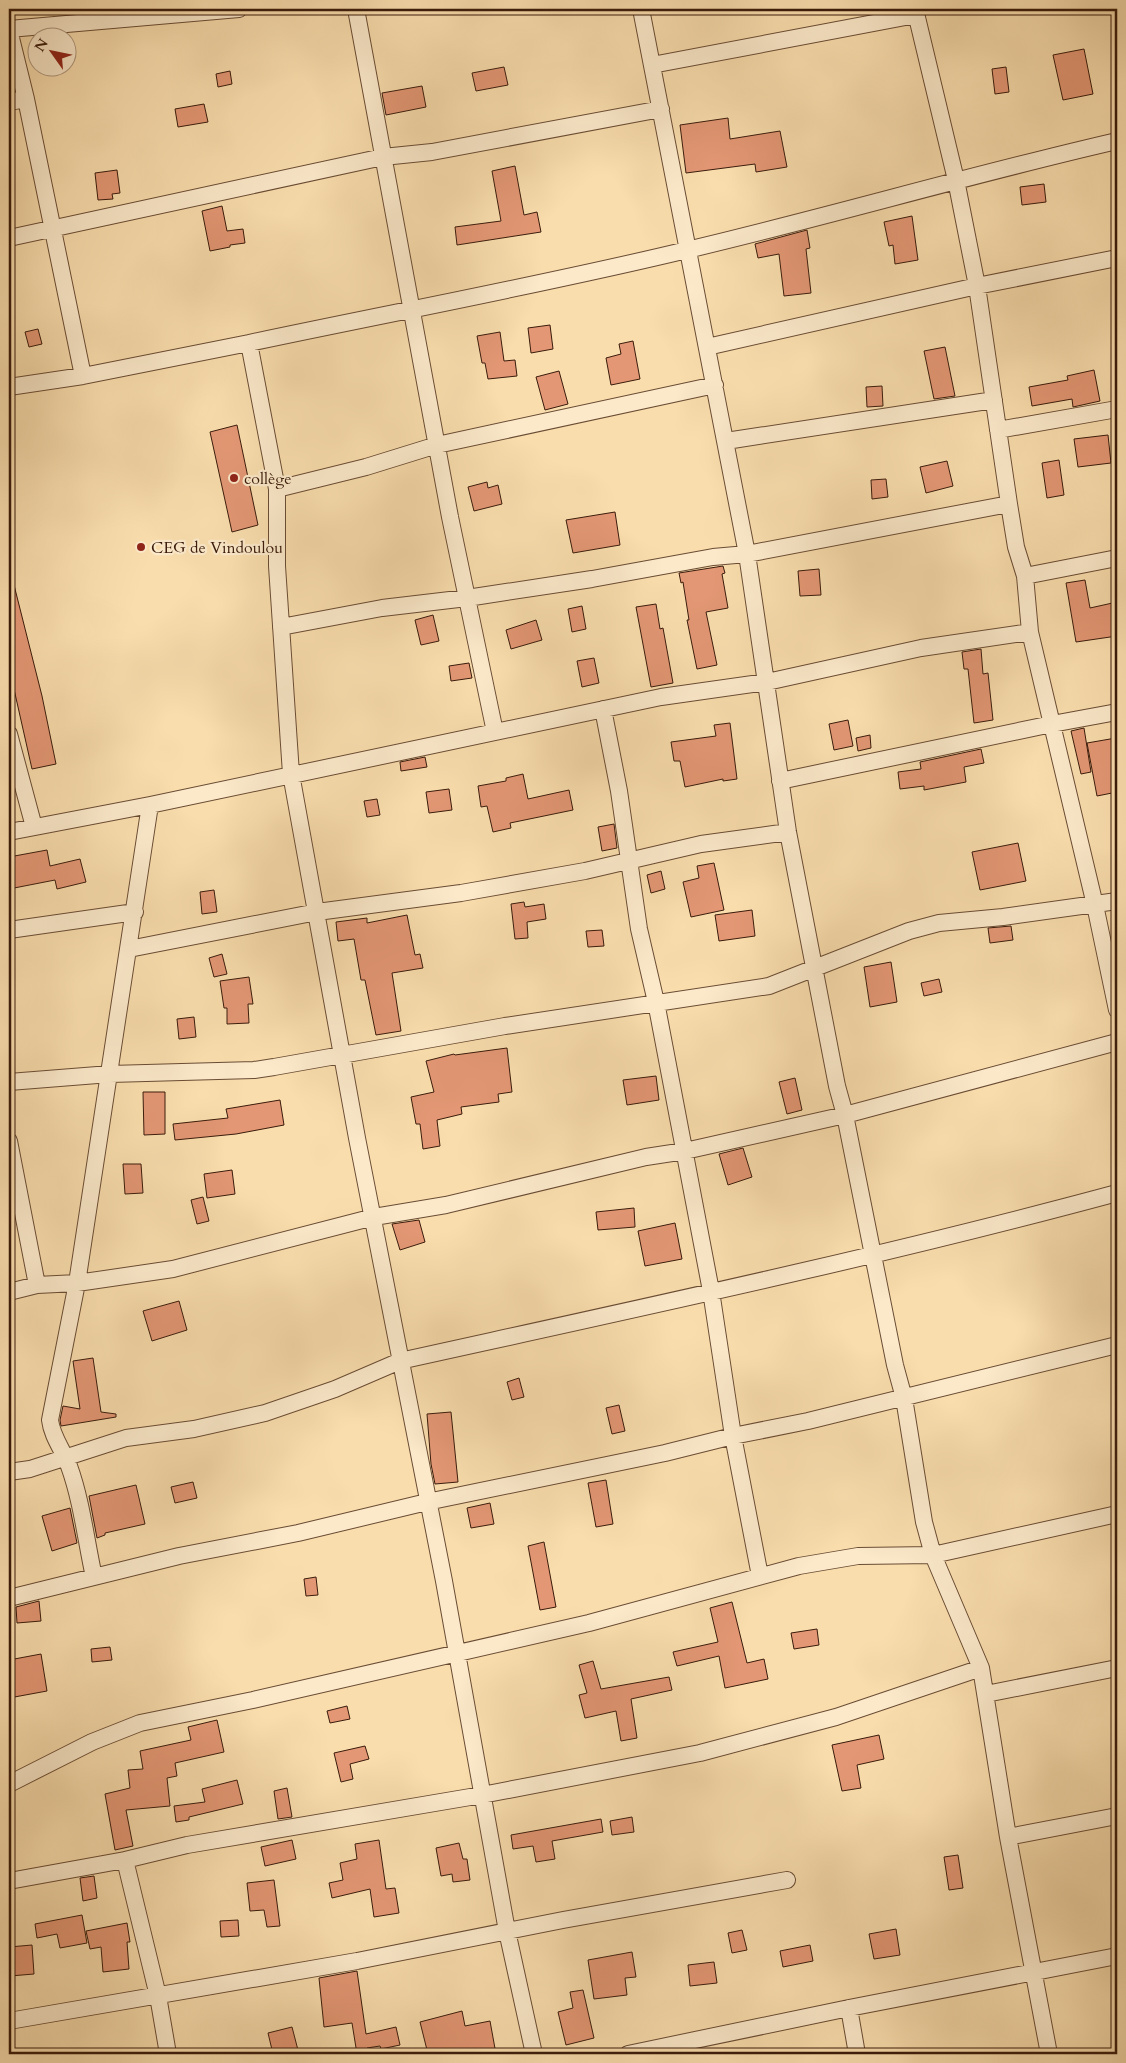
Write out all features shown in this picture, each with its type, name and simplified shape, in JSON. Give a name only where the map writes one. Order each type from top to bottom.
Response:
[{"type":"street","points":[[83,376],[26,99],[9,29],[239,9]]},
{"type":"street","points":[[356,9],[450,517],[495,732]]},
{"type":"street","points":[[641,9],[748,554],[788,832],[816,969],[837,1086],[845,1115],[904,1398],[924,1522],[933,1555],[981,1668],[1008,1837],[1049,2054]]},
{"type":"street","points":[[652,65],[916,12],[956,180],[977,286],[1009,504],[1016,546],[1025,576],[1030,632],[1095,905],[1117,1010]]},
{"type":"street","points":[[9,102],[26,99]]},
{"type":"street","points":[[9,238],[383,156],[432,152],[661,109]]},
{"type":"street","points":[[9,388],[83,376],[546,282],[688,250],[956,180],[1117,141]]},
{"type":"street","points":[[707,347],[977,286],[1117,258]]},
{"type":"street","points":[[249,343],[277,489],[277,566],[291,774],[400,1361],[444,1581],[455,1652],[507,1931],[534,2054]]},
{"type":"street","points":[[277,489],[366,467],[437,445],[715,386]]},
{"type":"street","points":[[726,441],[994,400]]},
{"type":"street","points":[[998,430],[1117,409]]},
{"type":"street","points":[[281,627],[382,608],[467,598],[592,579],[713,557],[748,554],[1009,504]]},
{"type":"street","points":[[1025,576],[1117,558]]},
{"type":"street","points":[[9,832],[150,805],[698,690],[767,682],[921,648],[1030,632]]},
{"type":"street","points":[[603,709],[619,791],[639,929],[656,1002],[711,1291],[733,1436],[760,1576]]},
{"type":"street","points":[[780,781],[1117,712]]},
{"type":"street","points":[[9,734],[34,828]]},
{"type":"street","points":[[94,1577],[79,1503],[65,1458],[51,1431],[50,1420],[77,1283],[150,805]]},
{"type":"street","points":[[129,949],[317,912],[461,893],[629,861],[701,844],[788,832]]},
{"type":"street","points":[[9,1082],[110,1074],[254,1070],[505,1026],[769,986],[909,931],[939,923],[1117,901]]},
{"type":"street","points":[[9,930],[135,912]]},
{"type":"street","points":[[9,1292],[37,1285],[77,1283],[173,1269],[374,1218],[446,1205],[646,1157],[684,1151],[845,1115],[1117,1042]]},
{"type":"street","points":[[9,1142],[37,1285]]},
{"type":"street","points":[[9,1472],[30,1469],[126,1438],[194,1428],[265,1414],[335,1389],[400,1361],[873,1255],[1117,1194]]},
{"type":"street","points":[[9,1598],[179,1556],[298,1533],[428,1502],[665,1453],[733,1436],[808,1422],[1117,1345]]},
{"type":"street","points":[[9,1784],[92,1742],[140,1723],[253,1700],[455,1652],[588,1623],[799,1566],[858,1556],[933,1555],[1117,1514]]},
{"type":"street","points":[[9,1881],[125,1860],[187,1845],[482,1795],[700,1754],[836,1717],[981,1668]]},
{"type":"street","points":[[986,1694],[1117,1668]]},
{"type":"street","points":[[1008,1837],[1117,1816]]},
{"type":"street","points":[[125,1860],[158,1996],[168,2054]]},
{"type":"street","points":[[9,2021],[356,1961],[507,1931],[787,1880]]},
{"type":"street","points":[[628,2054],[849,2008],[1117,1956]]},
{"type":"street","points":[[849,2008],[857,2054]]},
{"type":"building","points":[[1084,49],[1093,94],[1063,100],[1053,55]]},
{"type":"building","points":[[504,67],[508,85],[476,91],[472,73]]},
{"type":"building","points":[[1006,67],[1009,92],[995,94],[992,69]]},
{"type":"building","points":[[230,71],[232,84],[218,87],[216,74]]},
{"type":"building","points":[[422,86],[426,107],[386,115],[382,93]]},
{"type":"building","points":[[204,104],[208,122],[178,127],[175,109]]},
{"type":"building","points":[[728,118],[730,139],[780,131],[787,167],[756,172],[755,164],[686,173],[680,125]]},
{"type":"building","points":[[515,166],[524,215],[537,212],[541,232],[457,245],[455,227],[501,221],[492,171]]},
{"type":"building","points":[[117,170],[120,193],[112,194],[113,199],[98,200],[95,173]]},
{"type":"building","points":[[1044,184],[1046,202],[1022,205],[1020,187]]},
{"type":"building","points":[[222,206],[227,231],[243,229],[245,243],[210,251],[202,211]]},
{"type":"building","points":[[912,216],[918,260],[895,264],[893,245],[889,246],[884,222]]},
{"type":"building","points":[[807,230],[810,248],[806,249],[811,293],[784,296],[779,254],[758,258],[755,244]]},
{"type":"building","points":[[550,325],[553,349],[531,353],[528,328]]},
{"type":"building","points":[[38,329],[42,344],[29,347],[25,332]]},
{"type":"building","points":[[500,332],[504,361],[515,360],[517,376],[488,379],[485,363],[482,363],[477,336]]},
{"type":"building","points":[[633,341],[640,379],[611,385],[606,358],[621,354],[619,344]]},
{"type":"building","points":[[945,347],[955,396],[934,399],[924,351]]},
{"type":"building","points":[[1094,370],[1100,401],[1073,407],[1072,399],[1032,406],[1029,387],[1068,380],[1067,376]]},
{"type":"building","points":[[559,371],[568,404],[545,410],[536,377]]},
{"type":"building","points":[[882,386],[883,406],[867,407],[866,387]]},
{"type":"building","name":"collège","points":[[237,425],[258,525],[232,532],[210,432]]},
{"type":"building","points":[[1108,435],[1111,463],[1078,467],[1074,439]]},
{"type":"building","points":[[1059,460],[1064,495],[1047,498],[1042,463]]},
{"type":"building","points":[[947,461],[953,486],[926,493],[920,467]]},
{"type":"building","points":[[886,479],[888,497],[872,499],[871,480]]},
{"type":"building","points":[[487,482],[488,488],[498,485],[502,504],[474,511],[468,487]]},
{"type":"building","points":[[615,512],[620,545],[573,553],[566,520]]},
{"type":"building","points":[[723,566],[725,573],[722,574],[728,608],[706,612],[717,665],[697,669],[687,620],[689,620],[683,582],[681,583],[679,573]]},
{"type":"building","points":[[819,569],[821,595],[800,596],[798,571]]},
{"type":"building","points":[[1085,580],[1090,608],[1117,602],[1117,636],[1076,642],[1066,583]]},
{"type":"building","points":[[9,585],[14,585],[42,696],[56,764],[32,769],[9,667]]},
{"type":"building","points":[[656,604],[660,629],[663,628],[673,683],[651,687],[636,607]]},
{"type":"building","points":[[582,606],[586,629],[572,632],[568,609]]},
{"type":"building","points":[[433,615],[439,641],[421,645],[415,620]]},
{"type":"building","points":[[536,620],[542,640],[511,649],[506,630]]},
{"type":"building","points":[[981,649],[983,674],[988,673],[993,720],[974,723],[968,669],[964,669],[962,652]]},
{"type":"building","points":[[594,658],[599,683],[582,687],[577,661]]},
{"type":"building","points":[[469,663],[472,678],[451,681],[449,666]]},
{"type":"building","points":[[848,720],[853,746],[834,750],[829,724]]},
{"type":"building","points":[[730,723],[737,779],[723,781],[723,779],[685,787],[680,761],[674,761],[671,742],[716,736],[714,725]]},
{"type":"building","points":[[1084,728],[1091,772],[1081,774],[1071,731]]},
{"type":"building","points":[[870,735],[871,748],[858,751],[856,738]]},
{"type":"building","points":[[1116,738],[1117,792],[1097,796],[1087,743]]},
{"type":"building","points":[[981,749],[984,763],[964,767],[966,782],[924,790],[924,786],[900,789],[898,772],[921,769],[920,762]]},
{"type":"building","points":[[425,757],[427,767],[401,771],[400,762]]},
{"type":"building","points":[[523,774],[528,799],[569,790],[573,810],[510,823],[511,828],[493,832],[487,806],[481,807],[478,786],[506,781],[506,778]]},
{"type":"building","points":[[449,789],[452,810],[429,813],[426,792]]},
{"type":"building","points":[[377,799],[380,815],[367,817],[364,801]]},
{"type":"building","points":[[614,824],[617,848],[602,851],[598,827]]},
{"type":"building","points":[[1018,843],[1026,881],[980,890],[972,852]]},
{"type":"building","points":[[47,850],[50,866],[80,859],[86,882],[57,889],[55,880],[9,889],[9,857]]},
{"type":"building","points":[[714,863],[724,910],[691,917],[683,882],[699,878],[697,866]]},
{"type":"building","points":[[661,871],[665,889],[651,893],[647,875]]},
{"type":"building","points":[[214,890],[217,912],[202,914],[200,892]]},
{"type":"building","points":[[524,902],[525,907],[544,904],[546,919],[527,922],[528,938],[515,939],[511,904]]},
{"type":"building","points":[[752,910],[755,936],[719,941],[715,915]]},
{"type":"building","points":[[407,915],[415,955],[420,954],[423,968],[392,973],[401,1031],[376,1035],[365,980],[361,980],[354,939],[338,941],[336,922],[367,918],[367,923]]},
{"type":"building","points":[[1011,926],[1013,940],[990,943],[988,928]]},
{"type":"building","points":[[602,930],[604,946],[588,947],[586,931]]},
{"type":"building","points":[[222,954],[227,974],[214,977],[209,958]]},
{"type":"building","points":[[891,962],[897,1002],[870,1007],[864,967]]},
{"type":"building","points":[[249,977],[253,1004],[248,1004],[249,1023],[227,1024],[227,1008],[224,1008],[220,981]]},
{"type":"building","points":[[939,979],[942,992],[924,996],[921,983]]},
{"type":"building","points":[[194,1017],[196,1037],[179,1039],[177,1019]]},
{"type":"building","points":[[507,1048],[512,1092],[498,1094],[499,1102],[461,1107],[462,1114],[437,1120],[440,1146],[423,1149],[420,1124],[416,1124],[411,1097],[434,1092],[426,1061],[454,1054]]},
{"type":"building","points":[[656,1076],[659,1100],[627,1105],[623,1080]]},
{"type":"building","points":[[795,1078],[802,1110],[787,1114],[779,1082]]},
{"type":"building","points":[[143,1092],[165,1092],[165,1134],[144,1135]]},
{"type":"building","points":[[280,1100],[284,1125],[236,1134],[175,1140],[173,1124],[228,1118],[226,1109]]},
{"type":"building","points":[[743,1148],[752,1177],[728,1185],[719,1154]]},
{"type":"building","points":[[123,1164],[141,1164],[143,1193],[125,1194]]},
{"type":"building","points":[[232,1170],[235,1194],[207,1198],[204,1174]]},
{"type":"building","points":[[203,1197],[209,1221],[197,1224],[191,1200]]},
{"type":"building","points":[[634,1208],[635,1227],[598,1230],[596,1212]]},
{"type":"building","points":[[419,1220],[425,1242],[400,1250],[392,1224]]},
{"type":"building","points":[[675,1223],[682,1259],[645,1266],[638,1231]]},
{"type":"building","points":[[179,1301],[187,1330],[152,1341],[143,1311]]},
{"type":"building","points":[[93,1358],[101,1412],[116,1414],[116,1417],[61,1426],[60,1420],[63,1406],[80,1409],[73,1361]]},
{"type":"building","points":[[519,1378],[524,1397],[512,1400],[507,1382]]},
{"type":"building","points":[[619,1405],[625,1431],[612,1434],[606,1408]]},
{"type":"building","points":[[451,1412],[458,1482],[435,1484],[431,1464],[427,1414]]},
{"type":"building","points":[[606,1480],[613,1524],[596,1527],[588,1483]]},
{"type":"building","points":[[193,1482],[197,1498],[175,1503],[171,1487]]},
{"type":"building","points":[[136,1485],[145,1524],[105,1533],[105,1535],[97,1538],[89,1496]]},
{"type":"building","points":[[490,1503],[494,1524],[471,1528],[467,1508]]},
{"type":"building","points":[[70,1508],[77,1543],[52,1551],[42,1516]]},
{"type":"building","points":[[544,1542],[556,1607],[540,1610],[528,1546]]},
{"type":"building","points":[[316,1577],[318,1595],[306,1596],[304,1579]]},
{"type":"building","points":[[39,1601],[41,1621],[17,1623],[16,1607]]},
{"type":"building","points":[[732,1602],[747,1663],[764,1659],[768,1679],[725,1688],[719,1656],[677,1666],[673,1652],[718,1642],[710,1608]]},
{"type":"building","points":[[817,1629],[819,1645],[794,1649],[791,1633]]},
{"type":"building","points":[[110,1647],[112,1660],[92,1662],[91,1649]]},
{"type":"building","points":[[41,1654],[47,1691],[9,1698],[9,1660]]},
{"type":"building","points":[[593,1661],[601,1689],[669,1677],[672,1690],[631,1699],[637,1738],[621,1741],[616,1711],[585,1718],[579,1695],[587,1693],[579,1665]]},
{"type":"building","points":[[347,1706],[350,1719],[330,1723],[327,1711]]},
{"type":"building","points":[[217,1720],[224,1752],[175,1763],[177,1776],[167,1778],[170,1806],[126,1810],[133,1846],[115,1850],[105,1794],[130,1788],[128,1770],[143,1769],[140,1751],[191,1740],[188,1727]]},
{"type":"building","points":[[879,1735],[884,1759],[857,1765],[861,1788],[842,1791],[832,1745]]},
{"type":"building","points":[[365,1746],[369,1759],[350,1764],[353,1779],[341,1782],[334,1753]]},
{"type":"building","points":[[237,1780],[243,1804],[176,1822],[174,1806],[205,1802],[202,1789]]},
{"type":"building","points":[[287,1788],[292,1817],[278,1819],[274,1791]]},
{"type":"building","points":[[632,1817],[634,1832],[612,1835],[610,1821]]},
{"type":"building","points":[[601,1819],[603,1832],[552,1841],[555,1859],[536,1862],[533,1846],[513,1849],[511,1835]]},
{"type":"building","points":[[292,1840],[296,1859],[265,1866],[261,1847]]},
{"type":"building","points":[[379,1840],[386,1889],[395,1888],[399,1913],[374,1917],[370,1889],[332,1898],[329,1883],[343,1880],[340,1863],[357,1859],[355,1844]]},
{"type":"building","points":[[459,1843],[463,1859],[467,1859],[470,1880],[453,1882],[452,1874],[441,1876],[436,1848]]},
{"type":"building","points":[[958,1855],[963,1888],[949,1890],[944,1857]]},
{"type":"building","points":[[94,1876],[97,1898],[83,1901],[80,1878]]},
{"type":"building","points":[[274,1880],[280,1926],[267,1927],[264,1910],[250,1911],[247,1883]]},
{"type":"building","points":[[82,1915],[87,1943],[60,1948],[57,1934],[37,1938],[35,1924]]},
{"type":"building","points":[[238,1920],[239,1936],[221,1937],[220,1921]]},
{"type":"building","points":[[127,1923],[130,1942],[127,1942],[129,1969],[103,1972],[101,1947],[90,1949],[86,1931]]},
{"type":"building","points":[[896,1929],[900,1955],[874,1959],[869,1934]]},
{"type":"building","points":[[742,1930],[747,1950],[732,1953],[728,1933]]},
{"type":"building","points":[[32,1945],[34,1974],[10,1976],[9,1947]]},
{"type":"building","points":[[810,1945],[813,1961],[783,1967],[780,1951]]},
{"type":"building","points":[[632,1952],[636,1977],[625,1978],[627,1995],[594,1999],[588,1960]]},
{"type":"building","points":[[714,1962],[717,1983],[690,1986],[688,1965]]},
{"type":"building","points":[[357,1971],[366,2034],[396,2027],[400,2045],[381,2049],[380,2046],[367,2048],[368,2054],[357,2054],[352,2023],[324,2027],[319,1978]]},
{"type":"building","points":[[583,1990],[594,2038],[566,2045],[558,2012],[573,2008],[570,1992]]},
{"type":"building","points":[[462,2011],[465,2026],[490,2021],[496,2054],[428,2054],[420,2022]]},
{"type":"building","points":[[292,2027],[299,2054],[273,2054],[268,2033]]},
{"type":"place","name":"collège","points":[[234,478]]},
{"type":"place","name":"CEG de Vindoulou","points":[[141,547]]}]
